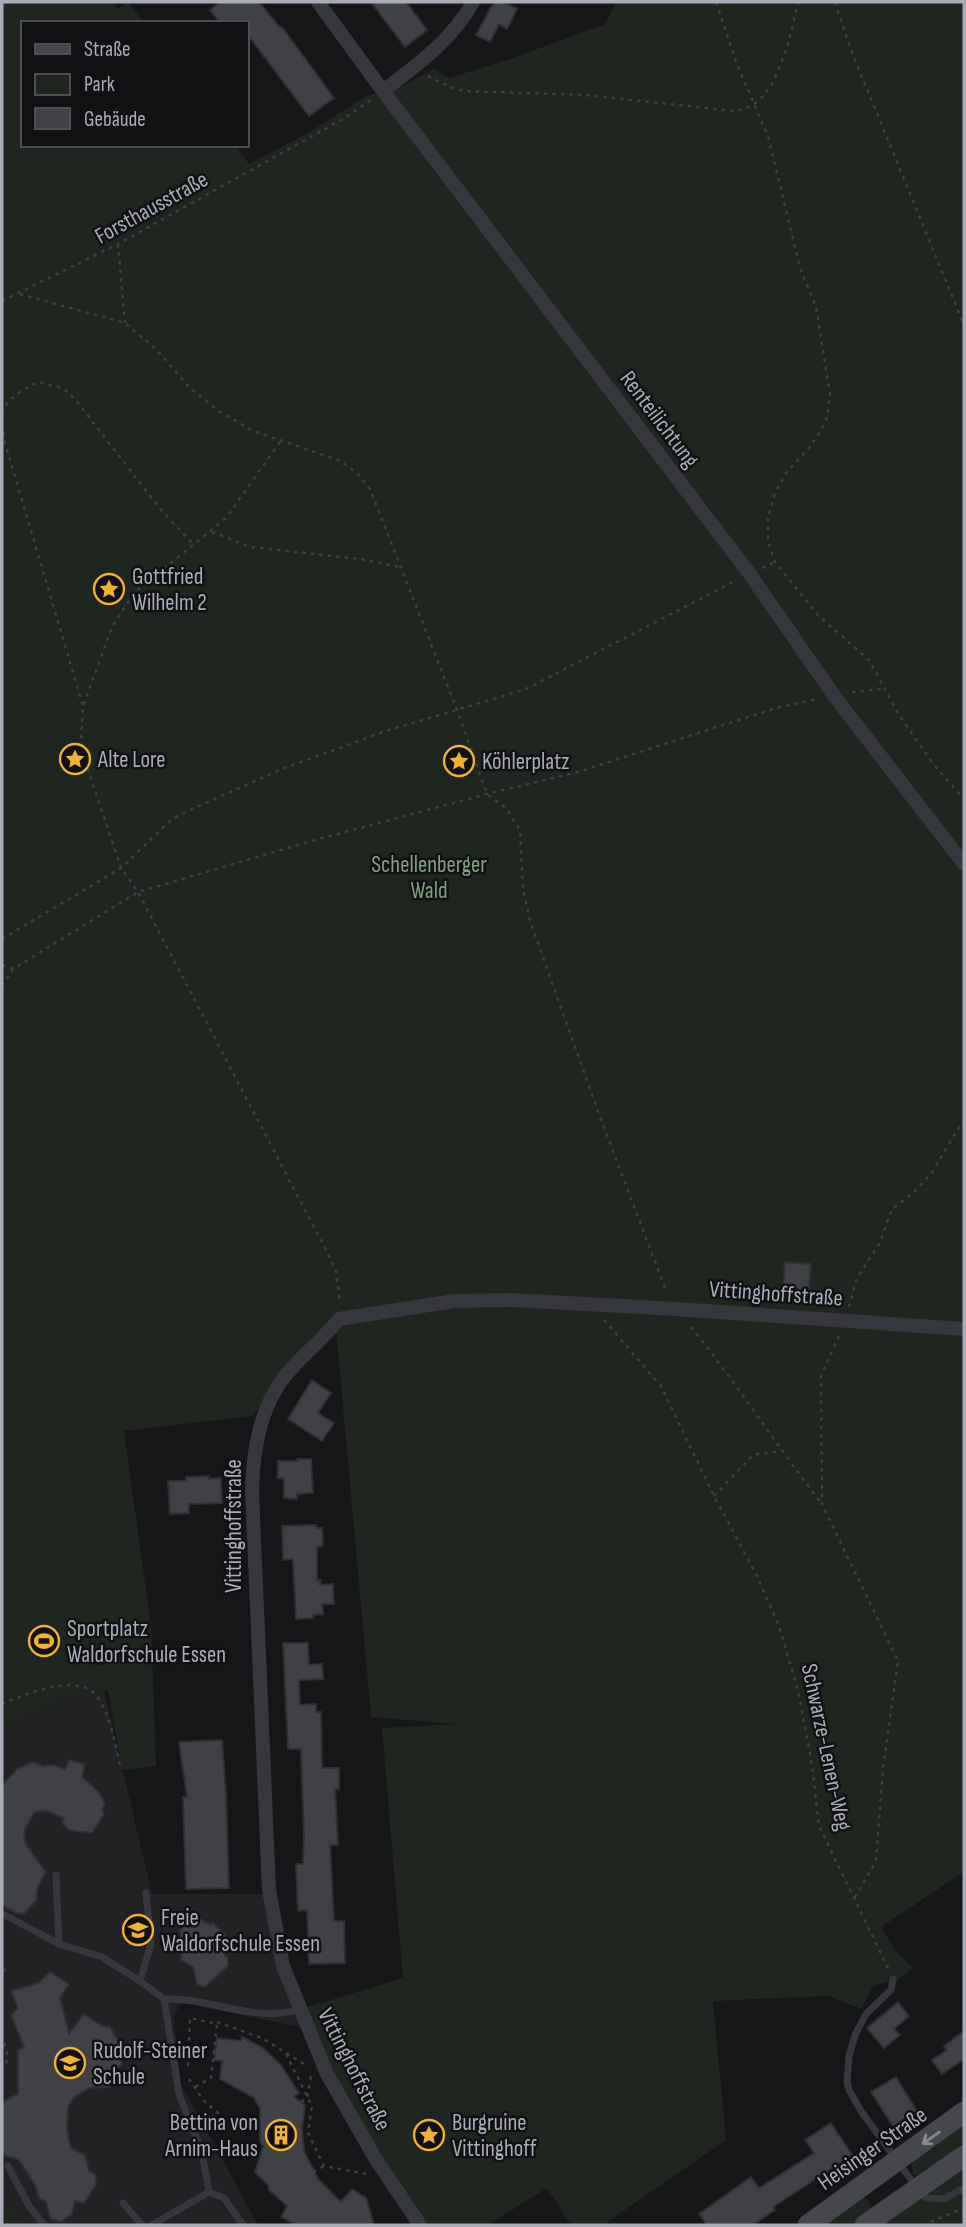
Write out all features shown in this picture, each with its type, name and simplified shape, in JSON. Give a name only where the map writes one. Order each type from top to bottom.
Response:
[{"type":"main road","name":"Heisinger Straße","points":[[808,2225],[964,2112]]},
{"type":"main road","points":[[865,2225],[964,2156]]},
{"type":"street","name":"Renteilichtung","points":[[318,2],[749,573],[835,697],[964,863]]},
{"type":"street","points":[[383,91],[449,36],[473,2]]},
{"type":"street","name":"Vittinghoffstraße","points":[[420,2225],[385,2173],[327,2074],[284,1966],[268,1890],[252,1492],[258,1432],[266,1408],[282,1380],[327,1335],[339,1319],[454,1301],[512,1300],[591,1304],[964,1329]]},
{"type":"lane","points":[[56,1875],[59,1944]]},
{"type":"lane","points":[[140,1981],[151,1944],[146,1893]]},
{"type":"lane","points":[[2,1914],[59,1944],[102,1957],[164,1999],[218,2005],[268,2015],[300,2009]]},
{"type":"lane","points":[[893,1979],[891,1990],[866,2014],[855,2035],[849,2056],[849,2090],[916,2188],[926,2197],[944,2199],[964,2189]]},
{"type":"lane","points":[[164,1999],[179,2094],[202,2152],[209,2192]]},
{"type":"lane","points":[[8,2165],[29,2206],[44,2225]]},
{"type":"lane","points":[[152,2225],[209,2192]]},
{"type":"lane","points":[[209,2192],[223,2198],[243,2225]]},
{"type":"lane","points":[[123,2203],[142,2225]]},
{"type":"path","points":[[716,2],[736,62],[768,136],[800,268],[816,307],[830,395],[826,422],[775,493],[768,517],[768,542],[775,562],[818,615],[869,660],[919,744],[964,799]]},
{"type":"path","points":[[412,69],[464,91],[586,95],[733,111],[754,105],[773,79],[785,53],[798,2]]},
{"type":"path","points":[[835,2],[851,50],[964,325]]},
{"type":"path","name":"Forsthausstraße","points":[[2,302],[118,244],[344,120],[383,91]]},
{"type":"path","points":[[118,244],[125,323]]},
{"type":"path","points":[[20,294],[125,323],[156,349],[189,387],[217,411],[253,431],[338,460],[356,472],[370,489],[487,793],[506,808],[520,830],[523,888],[530,920],[666,1292],[676,1309],[724,1367],[781,1451],[822,1504],[898,1661],[883,1768],[876,1861],[853,1899]]},
{"type":"path","points":[[2,413],[13,397],[38,382],[47,382],[63,388],[84,410],[161,510],[193,544]]},
{"type":"path","points":[[2,424],[34,544],[83,706]]},
{"type":"path","points":[[281,441],[243,498],[226,518],[134,593],[122,609],[103,650],[83,706],[81,740],[89,774],[121,868],[138,892],[325,1248],[339,1284],[339,1319]]},
{"type":"path","points":[[211,532],[250,547],[360,559],[400,567]]},
{"type":"path","points":[[2,939],[121,868],[172,819],[282,769],[383,732],[526,688],[775,562]]},
{"type":"path","points":[[2,986],[13,968],[138,892],[487,793],[578,772],[776,708],[835,697],[846,692],[884,689]]},
{"type":"path","points":[[2,965],[13,968]]},
{"type":"path","points":[[822,1504],[821,1376],[846,1321],[857,1278],[880,1242],[892,1209],[913,1193],[931,1174],[964,1119]]},
{"type":"path","name":"Schwarze-Lenen-Weg","points":[[591,1304],[662,1386],[714,1496],[757,1576],[779,1626],[798,1691],[811,1758],[819,1826],[893,1979]]},
{"type":"path","points":[[714,1496],[753,1455],[781,1451]]},
{"type":"path","points":[[2,1704],[45,1687],[76,1685],[96,1695],[110,1723],[121,1769]]},
{"type":"path","points":[[2,1969],[5,1970],[2,1977]]},
{"type":"path","points":[[195,2087],[211,2078],[218,2005]]},
{"type":"path","points":[[226,2124],[203,2100],[187,2076],[190,2018],[262,2038],[312,2070],[307,2098]]},
{"type":"path","points":[[2,2035],[7,2053],[6,2066],[2,2064]]},
{"type":"path","points":[[286,2054],[312,2106],[308,2133],[324,2166]]},
{"type":"path","points":[[300,2102],[307,2098]]},
{"type":"path","points":[[313,2172],[324,2166],[367,2174],[385,2173]]},
{"type":"path","points":[[923,2225],[964,2208]]},
{"type":"shaded area","name":"Freie Waldorfschule Essen","points":[[104,1691],[152,1894],[267,1894],[305,2028],[182,2003],[174,2014],[180,2082],[258,2225],[26,2225],[16,2209],[2,2205],[2,1728],[76,1692]]},
{"type":"green space","name":"Schellenberger Wald","points":[[2,2],[113,2],[118,9],[128,2],[142,21],[21,21],[21,147],[236,147],[249,164],[310,132],[366,96],[402,86],[434,69],[449,78],[605,24],[616,2],[964,2],[964,1872],[881,1927],[894,1949],[913,1968],[898,1979],[873,1986],[862,2009],[827,1996],[713,2001],[726,2140],[603,2225],[571,2225],[547,2188],[488,2225],[422,2225],[376,2156],[301,2009],[403,1978],[382,1728],[457,1724],[371,1717],[335,1317],[252,1416],[124,1431],[151,1626],[156,1766],[122,1770],[108,1691],[75,1693],[2,1728]]},
{"type":"green space","points":[[964,2121],[964,2147],[919,2177],[913,2174],[911,2164],[914,2160]]},
{"type":"green space","points":[[964,2160],[964,2225],[871,2225]]},
{"type":"green space","points":[[864,2198],[869,2202],[871,2210],[862,2221],[848,2226],[822,2225],[857,2199]]},
{"type":"green space","points":[[2,2205],[16,2209],[26,2225],[2,2225]]},
{"type":"building","points":[[220,2],[259,2],[280,28],[282,27],[334,98],[309,116],[248,35],[248,21],[218,21],[210,10]]},
{"type":"building","points":[[371,2],[406,2],[427,30],[405,47]]},
{"type":"building","points":[[494,2],[503,2],[517,9],[507,29],[499,24],[490,42],[476,35]]},
{"type":"building","points":[[785,1262],[811,1264],[808,1301],[782,1299]]},
{"type":"building","points":[[312,1380],[331,1393],[318,1413],[334,1423],[322,1441],[288,1419]]},
{"type":"building","points":[[311,1459],[313,1493],[297,1494],[297,1499],[284,1498],[284,1478],[278,1478],[278,1461]]},
{"type":"building","points":[[209,1476],[209,1479],[221,1478],[222,1503],[189,1504],[189,1513],[170,1514],[168,1481],[186,1481],[186,1477]]},
{"type":"building","points":[[316,1525],[317,1528],[322,1528],[323,1546],[317,1547],[317,1580],[321,1580],[320,1585],[333,1584],[334,1604],[322,1604],[323,1614],[313,1615],[313,1618],[296,1619],[293,1559],[283,1560],[282,1526]]},
{"type":"building","points":[[283,1643],[308,1643],[309,1665],[322,1664],[323,1679],[299,1680],[300,1705],[316,1704],[316,1712],[321,1712],[322,1768],[339,1768],[339,1789],[335,1789],[338,1845],[330,1845],[334,1921],[344,1921],[345,1963],[309,1964],[307,1910],[298,1911],[296,1864],[303,1864],[304,1834],[301,1749],[288,1749]]},
{"type":"building","points":[[222,1740],[229,1888],[186,1889],[183,1797],[187,1797],[179,1742]]},
{"type":"building","points":[[69,1760],[85,1764],[82,1777],[99,1792],[105,1803],[102,1810],[104,1814],[92,1833],[69,1830],[62,1823],[64,1818],[47,1811],[35,1812],[24,1836],[27,1846],[46,1872],[38,1886],[36,1901],[24,1914],[16,1913],[2,1905],[2,1785],[17,1769],[33,1762],[43,1766],[55,1765],[65,1770]]},
{"type":"building","points":[[196,1917],[211,1925],[213,1923],[228,1942],[225,1956],[228,1957],[228,1966],[205,1987],[197,1985],[193,1967],[181,1960],[180,1930],[189,1918]]},
{"type":"building","name":"Rudolf-Steiner Schule","points":[[50,1972],[69,1984],[60,1998],[69,2033],[84,2014],[102,2026],[110,2027],[119,2042],[122,2065],[117,2068],[110,2087],[90,2088],[74,2097],[68,2107],[67,2130],[71,2148],[85,2155],[89,2171],[95,2174],[96,2185],[84,2203],[75,2201],[72,2214],[61,2222],[51,2219],[46,2202],[39,2198],[35,2185],[18,2159],[2,2155],[2,2102],[18,2094],[18,2050],[24,2047],[11,2015],[18,2008],[11,1991],[38,1983]]},
{"type":"building","points":[[898,2002],[909,2016],[894,2029],[900,2035],[884,2048],[867,2028]]},
{"type":"building","points":[[964,2031],[964,2059],[942,2074],[932,2060],[947,2050],[944,2046]]},
{"type":"building","name":"Bettina von Arnim-Haus","points":[[242,2037],[263,2048],[280,2064],[299,2093],[294,2097],[305,2105],[302,2129],[304,2151],[318,2179],[341,2202],[352,2189],[366,2198],[374,2225],[296,2225],[281,2217],[287,2206],[269,2190],[268,2185],[255,2172],[263,2146],[260,2141],[260,2109],[254,2098],[220,2079],[222,2061],[214,2060],[217,2038],[241,2041]]},
{"type":"building","points":[[896,2077],[918,2113],[894,2128],[871,2092]]},
{"type":"building","points":[[831,2123],[852,2155],[773,2207],[775,2210],[753,2225],[707,2225],[699,2214],[751,2177],[759,2188],[814,2153],[805,2140]]},
{"type":"place","name":"Gottfried Wilhelm 2","points":[[109,589]]},
{"type":"place","name":"Alte Lore","points":[[75,759]]},
{"type":"place","name":"Köhlerplatz","points":[[459,761]]},
{"type":"place","name":"Sportplatz Waldorfschule Essen","points":[[44,1641]]},
{"type":"place","name":"Freie Waldorfschule Essen","points":[[138,1930]]},
{"type":"place","name":"Rudolf-Steiner Schule","points":[[70,2063]]},
{"type":"place","name":"Bettina von Arnim-Haus","points":[[281,2135]]},
{"type":"place","name":"Burgruine Vittinghoff","points":[[429,2135]]}]
